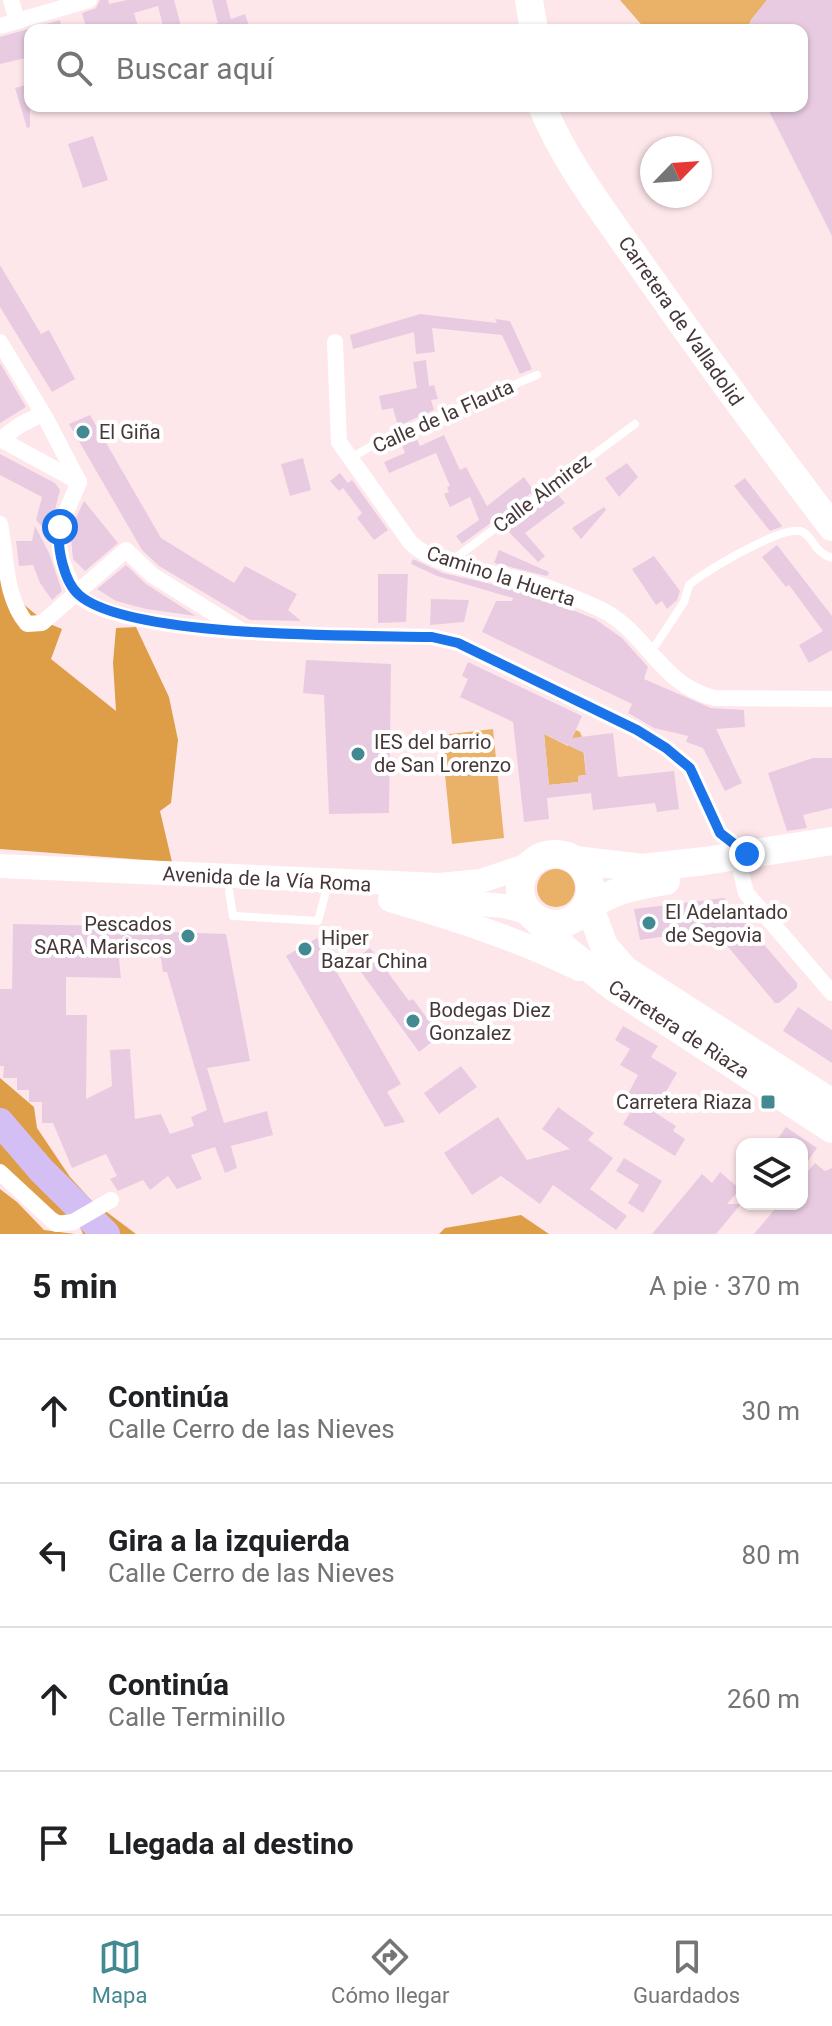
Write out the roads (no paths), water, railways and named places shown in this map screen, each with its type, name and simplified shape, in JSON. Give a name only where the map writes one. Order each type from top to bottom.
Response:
[{"type":"highway","points":[[515,0],[517,24]]},
{"type":"highway","points":[[529,0],[533,24]]},
{"type":"highway","name":"Carretera de Valladolid","points":[[545,112],[563,147],[612,225],[707,360],[832,527]]},
{"type":"highway","name":"Carretera de Valladolid","points":[[562,112],[634,228],[832,497]]},
{"type":"highway","points":[[832,841],[744,863],[612,892],[562,923],[545,922],[532,915],[522,899],[520,888],[524,873],[531,864],[539,858],[555,854],[575,860],[642,868],[705,861],[744,863],[832,857]]},
{"type":"highway","points":[[575,860],[589,879],[586,907]]},
{"type":"highway","points":[[618,978],[612,933],[617,911],[632,886]]},
{"type":"highway","name":"Carretera de Riaza","points":[[586,907],[618,978],[832,1129]]},
{"type":"highway","name":"Carretera de Riaza","points":[[532,915],[565,949],[832,1103]]},
{"type":"main road","name":"Avenida de la Vía Roma","points":[[0,866],[439,885],[481,881],[531,864]]},
{"type":"main road","name":"Avenida de la Vía Roma","points":[[0,880],[390,900],[428,899],[482,904],[532,915]]},
{"type":"main road","name":"Avenida de la Vía Roma","points":[[390,900],[474,924],[618,978]]},
{"type":"street","points":[[11,0],[8,24],[89,0]]},
{"type":"street","points":[[0,342],[79,482],[58,536],[60,556],[76,593],[108,611],[144,621],[242,631],[432,637],[458,643],[637,730],[690,768],[720,833],[744,863],[746,893],[832,993]]},
{"type":"street","name":"Camino la Huerta","points":[[335,342],[337,435],[349,459],[413,545],[448,563],[555,590],[602,610],[621,623],[680,684],[701,695],[715,698],[832,699]]},
{"type":"street","points":[[42,414],[0,439],[79,482]]},
{"type":"street","points":[[0,524],[9,589],[27,624],[42,623],[126,550],[138,565],[152,575],[242,631]]},
{"type":"street","points":[[705,861],[720,833]]},
{"type":"street","points":[[0,1172],[56,1224],[73,1222],[106,1203]]},
{"type":"lane","name":"Calle de la Flauta","points":[[349,459],[384,439],[537,375]]},
{"type":"lane","name":"Calle Almirez","points":[[448,563],[635,424]]},
{"type":"lane","points":[[650,653],[684,602],[689,585],[745,549],[787,532],[800,531],[809,536],[816,551],[832,558]]},
{"type":"waterway","points":[[0,1122],[42,1171],[106,1234]]},
{"type":"place","name":"El Giña","points":[[83,432]]},
{"type":"place","name":"IES del barrio de San Lorenzo","points":[[358,754]]},
{"type":"place","name":"El Adelantado de Segovia","points":[[649,923]]},
{"type":"place","name":"Pescados SARA Mariscos","points":[[188,936]]},
{"type":"place","name":"Hiper Bazar China","points":[[305,949]]},
{"type":"place","name":"Bodegas Diez Gonzalez","points":[[413,1021]]},
{"type":"place","name":"Carretera Riaza","points":[[768,1102]]}]
